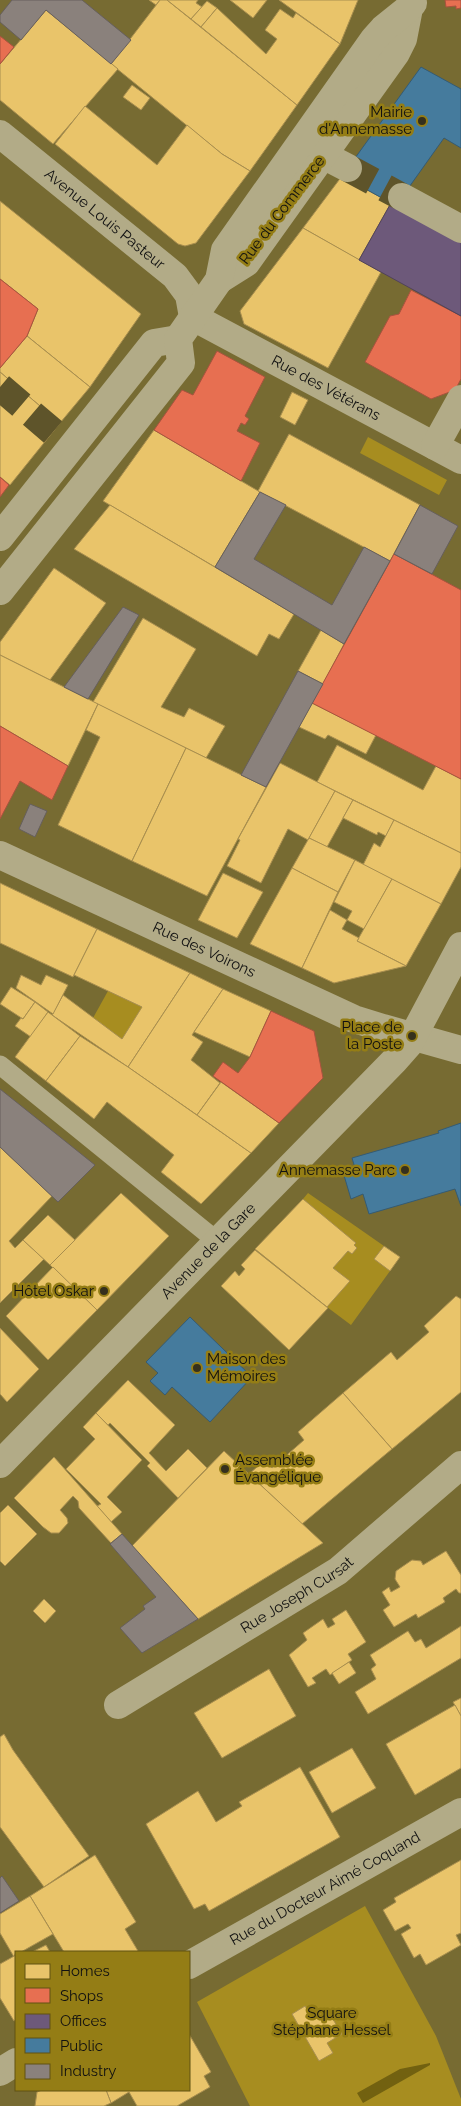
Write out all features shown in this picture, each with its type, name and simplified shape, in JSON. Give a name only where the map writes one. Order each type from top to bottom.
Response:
[{"type":"street","name":"Rue du Commerce","points":[[219,280],[246,264],[396,54],[403,38],[412,4]]},
{"type":"street","name":"Rue du Commerce","points":[[186,328],[219,280],[225,250],[374,39],[412,4]]},
{"type":"street","name":"Avenue Louis Pasteur","points":[[3,141],[175,276],[189,295],[186,328]]},
{"type":"street","points":[[323,155],[348,168]]},
{"type":"street","points":[[402,197],[461,229]]},
{"type":"street","points":[[38,542],[5,531],[63,439],[154,343],[186,328]]},
{"type":"street","points":[[0,591],[181,363],[186,328]]},
{"type":"street","name":"Rue des Vétérans","points":[[186,328],[228,335],[461,460]]},
{"type":"street","points":[[435,446],[461,399]]},
{"type":"street","name":"Rue des Voirons","points":[[0,855],[336,1011],[366,1023],[461,1050]]},
{"type":"street","name":"Avenue de la Gare","points":[[0,1464],[394,1062],[409,1044],[461,946]]},
{"type":"street","name":"Rue Joseph Cursat","points":[[118,1705],[338,1570],[461,1465]]},
{"type":"street","name":"Rue du Docteur Aimé Coquand","points":[[190,1964],[461,1812]]},
{"type":"street","points":[[0,2072],[15,2063]]},
{"type":"lane","points":[[0,1065],[218,1242]]},
{"type":"green space","points":[[368,437],[447,480],[439,495],[360,453]]},
{"type":"green space","points":[[108,991],[142,1007],[122,1039],[93,1018]]},
{"type":"green space","points":[[308,1193],[384,1246],[374,1259],[390,1271],[351,1325],[327,1307],[350,1281],[333,1268],[348,1251],[352,1254],[357,1248],[354,1245],[355,1243],[303,1199]]},
{"type":"green space","name":"Square Stéphane Hessel","points":[[365,1906],[436,2036],[461,2099],[461,2106],[250,2106],[197,2002]]},
{"type":"shaded area","points":[[430,2063],[430,2065],[363,2103],[357,2093],[400,2069]]},
{"type":"building: Homes","points":[[149,0],[160,0],[156,5]]},
{"type":"building: Homes","points":[[160,0],[167,0],[297,105],[250,171],[222,154],[111,64]]},
{"type":"building: Homes","points":[[167,0],[198,0],[196,3],[202,7],[191,19]]},
{"type":"building: Homes","points":[[230,0],[267,0],[253,18]]},
{"type":"building: Homes","points":[[279,0],[358,0],[340,44]]},
{"type":"building: Homes","points":[[207,1],[217,8],[201,27],[191,19]]},
{"type":"building: Homes","points":[[217,8],[266,54],[277,39],[265,30],[280,9],[293,18],[296,13],[340,44],[297,105],[201,27]]},
{"type":"building: Homes","points":[[46,10],[118,69],[53,144],[0,100],[0,64]]},
{"type":"building: Homes","points":[[132,85],[150,98],[141,110],[123,97]]},
{"type":"building: Homes","points":[[85,106],[157,165],[187,125],[222,154],[250,171],[196,243],[185,246],[178,244],[55,144]]},
{"type":"building: Homes","points":[[342,176],[391,203],[359,260],[303,228]]},
{"type":"building: Homes","points":[[0,201],[141,314],[90,387],[27,336],[38,309],[0,279]]},
{"type":"building: Homes","points":[[303,228],[381,272],[328,368],[244,324],[240,311]]},
{"type":"building: Homes","points":[[27,336],[90,387],[60,423],[0,372],[0,368]]},
{"type":"building: Homes","points":[[0,372],[60,423],[10,485],[0,477]]},
{"type":"building: Homes","points":[[292,392],[308,400],[295,425],[280,417]]},
{"type":"building: Homes","points":[[154,430],[260,492],[215,567],[103,501]]},
{"type":"building: Homes","points":[[289,434],[420,505],[390,561],[258,491]]},
{"type":"building: Homes","points":[[110,505],[294,614],[279,639],[269,634],[257,656],[74,549]]},
{"type":"building: Homes","points":[[54,568],[106,603],[50,680],[0,655],[0,642]]},
{"type":"building: Homes","points":[[143,618],[196,649],[161,707],[184,717],[189,708],[225,726],[206,758],[93,702]]},
{"type":"building: Homes","points":[[321,630],[344,644],[323,684],[298,671]]},
{"type":"building: Homes","points":[[0,655],[98,704],[68,766],[0,726]]},
{"type":"building: Homes","points":[[312,703],[376,735],[366,754],[328,735],[325,739],[299,727]]},
{"type":"building: Homes","points":[[98,704],[186,748],[132,861],[58,825],[100,737],[86,730]]},
{"type":"building: Homes","points":[[337,745],[423,790],[436,766],[461,779],[461,853],[317,782]]},
{"type":"building: Homes","points":[[186,748],[266,787],[207,896],[132,861]]},
{"type":"building: Homes","points":[[280,763],[335,791],[308,840],[288,829],[261,883],[227,866],[240,840],[238,839]]},
{"type":"building: Homes","points":[[335,791],[353,800],[327,847],[309,838]]},
{"type":"building: Homes","points":[[353,800],[394,820],[386,836],[378,832],[377,835],[343,818]]},
{"type":"building: Homes","points":[[394,820],[461,853],[461,867],[441,904],[363,865],[374,843],[380,847]]},
{"type":"building: Homes","points":[[309,838],[355,860],[338,892],[292,868]]},
{"type":"building: Homes","points":[[355,860],[392,879],[364,929],[347,920],[352,911],[334,902]]},
{"type":"building: Homes","points":[[292,868],[338,892],[302,968],[250,944]]},
{"type":"building: Homes","points":[[223,873],[263,892],[237,938],[198,920]]},
{"type":"building: Homes","points":[[392,879],[441,904],[406,966],[357,941]]},
{"type":"building: Homes","points":[[0,883],[97,929],[73,977],[0,943]]},
{"type":"building: Homes","points":[[330,910],[347,920],[342,929],[359,938],[357,941],[406,966],[334,983],[302,968]]},
{"type":"building: Homes","points":[[97,929],[190,973],[128,1067],[52,1015],[63,995],[122,1039],[142,1007],[74,975]]},
{"type":"building: Homes","points":[[190,973],[223,989],[192,1035],[203,1042],[191,1060],[220,1083],[197,1115],[128,1067]]},
{"type":"building: Homes","points":[[21,975],[41,985],[46,975],[68,985],[53,1014],[16,988]]},
{"type":"building: Homes","points":[[11,987],[35,1002],[23,1019],[0,1004]]},
{"type":"building: Homes","points":[[223,989],[271,1011],[250,1057],[194,1032]]},
{"type":"building: Homes","points":[[35,1002],[48,1012],[31,1037],[15,1026],[21,1018],[23,1019]]},
{"type":"building: Homes","points":[[48,1012],[80,1036],[46,1081],[15,1057]]},
{"type":"building: Homes","points":[[80,1036],[128,1067],[251,1153],[201,1204],[161,1172],[174,1155],[107,1102],[94,1119],[46,1081]]},
{"type":"building: Homes","points":[[221,1082],[279,1123],[251,1153],[197,1115]]},
{"type":"building: Homes","points":[[0,1147],[52,1196],[9,1241],[15,1248],[23,1240],[44,1259],[0,1303]]},
{"type":"building: Homes","points":[[121,1193],[169,1236],[97,1310],[50,1265]]},
{"type":"building: Homes","points":[[303,1199],[356,1243],[354,1245],[357,1248],[352,1254],[348,1251],[333,1268],[350,1281],[327,1307],[255,1249]]},
{"type":"building: Homes","points":[[48,1215],[75,1240],[50,1265],[23,1240]]},
{"type":"building: Homes","points":[[384,1246],[400,1257],[390,1271],[374,1259]]},
{"type":"building: Homes","points":[[255,1250],[328,1308],[289,1350],[221,1286],[235,1271],[239,1276],[245,1269],[241,1265]]},
{"type":"building: Homes","points":[[53,1267],[97,1310],[48,1360],[6,1316]]},
{"type":"building: Homes","points":[[456,1296],[461,1299],[461,1392],[392,1449],[343,1393],[391,1352],[397,1360],[429,1332],[424,1326]]},
{"type":"building: Homes","points":[[0,1328],[39,1369],[7,1402],[0,1394]]},
{"type":"building: Homes","points":[[128,1380],[175,1425],[149,1453],[166,1471],[188,1449],[207,1468],[178,1498],[147,1466],[150,1463],[110,1423],[108,1425],[96,1413]]},
{"type":"building: Homes","points":[[343,1393],[392,1449],[302,1524],[249,1474],[265,1460],[272,1468],[304,1440],[298,1432]]},
{"type":"building: Homes","points":[[96,1413],[142,1460],[107,1497],[122,1512],[111,1522],[97,1506],[101,1504],[66,1469],[95,1439],[83,1427]]},
{"type":"building: Homes","points":[[224,1451],[323,1543],[198,1619],[132,1546]]},
{"type":"building: Homes","points":[[54,1457],[122,1534],[111,1543],[79,1508],[78,1501],[73,1496],[60,1510],[67,1518],[68,1523],[59,1533],[51,1533],[43,1527],[14,1498]]},
{"type":"building: Homes","points":[[8,1505],[37,1534],[5,1566],[0,1561],[0,1513]]},
{"type":"building: Homes","points":[[446,1551],[461,1575],[461,1593],[456,1589],[443,1598],[445,1602],[418,1618],[416,1614],[394,1627],[383,1610],[390,1605],[382,1592],[389,1587],[391,1592],[400,1587],[395,1579],[396,1571],[412,1560],[421,1561],[423,1565]]},
{"type":"building: Homes","points":[[44,1599],[56,1611],[45,1623],[33,1611]]},
{"type":"building: Homes","points":[[346,1610],[366,1642],[348,1654],[352,1660],[330,1675],[326,1669],[312,1678],[316,1683],[308,1687],[289,1655],[307,1640],[303,1633],[323,1619],[328,1628],[335,1624],[332,1619]]},
{"type":"building: Homes","points":[[461,1626],[461,1658],[368,1714],[355,1692],[376,1679],[371,1669],[376,1665],[370,1655],[408,1631],[415,1642],[421,1639],[426,1648]]},
{"type":"building: Homes","points":[[349,1662],[356,1673],[339,1684],[332,1673]]},
{"type":"building: Homes","points":[[269,1669],[296,1716],[222,1758],[194,1713]]},
{"type":"building: Homes","points":[[461,1698],[461,1716],[453,1702]]},
{"type":"building: Homes","points":[[455,1705],[461,1716],[461,1768],[415,1795],[386,1744]]},
{"type":"building: Homes","points":[[4,1734],[13,1750],[89,1856],[44,1887],[0,1827],[0,1737]]},
{"type":"building: Homes","points":[[352,1748],[376,1788],[332,1813],[309,1772]]},
{"type":"building: Homes","points":[[300,1767],[340,1837],[209,1911],[205,1904],[194,1909],[146,1824],[198,1791],[216,1822],[242,1806],[239,1802]]},
{"type":"building: Homes","points":[[95,1855],[136,1922],[125,1929],[138,1951],[63,1951],[30,1896]]},
{"type":"building: Homes","points":[[461,1860],[461,1933],[456,1935],[461,1945],[426,1965],[420,1954],[414,1958],[401,1934],[411,1928],[408,1924],[395,1931],[383,1910],[396,1902],[394,1898]]},
{"type":"building: Homes","points":[[30,1896],[53,1934],[23,1951],[15,1951],[14,1957],[0,1933],[0,1914]]},
{"type":"building: Homes","points":[[46,1945],[49,1951],[34,1951]]},
{"type":"building: Homes","points":[[15,1956],[14,2021],[0,1998],[0,1964]]},
{"type":"building: Homes","points":[[305,2006],[311,2016],[326,2008],[342,2034],[327,2043],[333,2053],[319,2061],[292,2014]]},
{"type":"building: Homes","points":[[190,2036],[211,2072],[204,2076],[210,2087],[177,2106],[137,2106],[129,2092],[111,2103],[106,2091],[190,2091]]},
{"type":"building: Homes","points":[[106,2091],[111,2103],[104,2106],[35,2106],[37,2092]]},
{"type":"building: Shops","points":[[445,0],[461,0],[461,8],[456,9],[456,6],[446,7]]},
{"type":"building: Shops","points":[[0,36],[14,47],[0,64]]},
{"type":"building: Shops","points":[[0,279],[38,309],[27,336],[0,368]]},
{"type":"building: Shops","points":[[411,290],[461,316],[461,379],[455,390],[431,399],[365,362],[390,316],[399,314]]},
{"type":"building: Shops","points":[[217,351],[265,377],[245,416],[249,419],[245,425],[241,423],[237,431],[260,443],[241,481],[154,430],[182,390],[193,395]]},
{"type":"building: Shops","points":[[0,477],[9,485],[0,497]]},
{"type":"building: Shops","points":[[394,554],[461,590],[461,779],[312,703]]},
{"type":"building: Shops","points":[[0,726],[68,766],[52,800],[20,781],[0,819]]},
{"type":"building: Shops","points":[[271,1011],[314,1031],[323,1078],[279,1123],[213,1076],[223,1062],[238,1073],[250,1057]]},
{"type":"building: Offices","points":[[391,203],[461,241],[461,316],[359,260]]},
{"type":"building: Public","name":"Mairie d'Annemasse","points":[[421,67],[461,89],[461,148],[444,138],[402,197],[391,203],[342,176]]},
{"type":"building: Public","name":"Annemasse Parc","points":[[461,1123],[461,1206],[455,1189],[369,1214],[363,1194],[351,1199],[343,1172],[355,1168],[352,1158],[439,1133],[438,1131]]},
{"type":"building: Public","name":"Maison des Mémoires","points":[[190,1317],[252,1377],[210,1422],[172,1387],[165,1395],[150,1381],[158,1373],[146,1362]]},
{"type":"building: Industry","points":[[12,0],[82,0],[131,40],[111,64],[46,10],[21,40],[0,22],[0,15]]},
{"type":"building: Industry","points":[[260,492],[286,505],[254,559],[332,605],[364,547],[390,561],[344,644],[215,567]]},
{"type":"building: Industry","points":[[420,505],[458,526],[432,574],[394,554]]},
{"type":"building: Industry","points":[[123,607],[139,615],[88,699],[64,687]]},
{"type":"building: Industry","points":[[298,671],[323,684],[266,787],[241,775]]},
{"type":"building: Industry","points":[[30,804],[47,811],[35,837],[19,829]]},
{"type":"building: Industry","points":[[0,1089],[95,1165],[58,1202],[0,1147]]},
{"type":"building: Industry","points":[[122,1534],[198,1619],[142,1653],[120,1628],[145,1609],[143,1606],[156,1597],[110,1544]]},
{"type":"building: Industry","points":[[2,1876],[19,1901],[0,1913],[0,1878]]},
{"type":"tunnel","points":[[348,168],[402,197]]},
{"type":"tunnel","points":[[0,387],[53,432]]},
{"type":"place","name":"Mairie d'Annemasse","points":[[422,121]]},
{"type":"place","name":"Place de la Poste","points":[[412,1036]]},
{"type":"place","name":"Annemasse Parc","points":[[405,1170]]},
{"type":"place","name":"Hôtel Oskar","points":[[104,1291]]},
{"type":"place","name":"Maison des Mémoires","points":[[197,1368]]},
{"type":"place","name":"Assemblée Évangélique","points":[[225,1469]]}]
